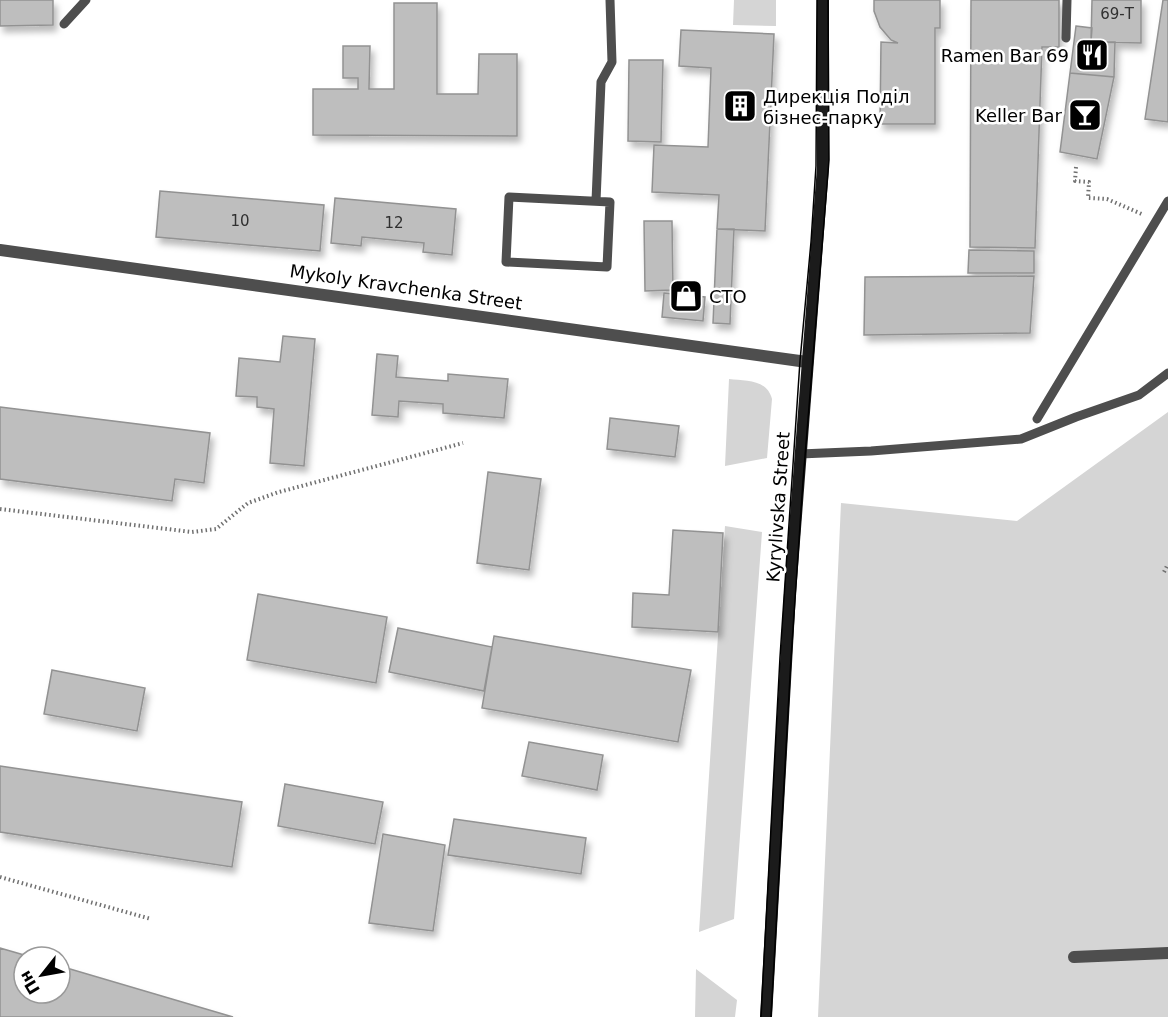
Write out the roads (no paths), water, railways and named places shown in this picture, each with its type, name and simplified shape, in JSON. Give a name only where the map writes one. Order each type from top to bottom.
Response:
[{"type":"main road","name":"Kyrylivska Street","points":[[766,1017],[784,675],[823,167],[823,0]]},
{"type":"street","name":"Mykoly Kravchenka Street","points":[[0,250],[807,362]]},
{"type":"street","points":[[1074,957],[1168,953]]},
{"type":"lane","points":[[64,24],[86,0]]},
{"type":"lane","points":[[596,201],[601,82],[612,62],[610,0]]},
{"type":"lane","points":[[1066,38],[1067,0]]},
{"type":"lane","points":[[509,197],[596,201],[610,202],[606,267],[506,262],[509,197]]},
{"type":"lane","points":[[1037,419],[1168,201]]},
{"type":"lane","points":[[800,454],[871,451],[1021,439],[1139,395],[1168,373]]},
{"type":"tram line","points":[[761,1017],[780,657],[816,166],[817,0]]},
{"type":"tram line","points":[[771,1017],[803,481],[829,160],[828,0]]},
{"type":"place","name":"Ramen Bar 69","points":[[1092,55]]},
{"type":"place","name":"Дирекція Поділ бізнес-парку","points":[[740,106]]},
{"type":"place","name":"Keller Bar","points":[[1085,115]]},
{"type":"place","name":"СТО","points":[[686,296]]}]
